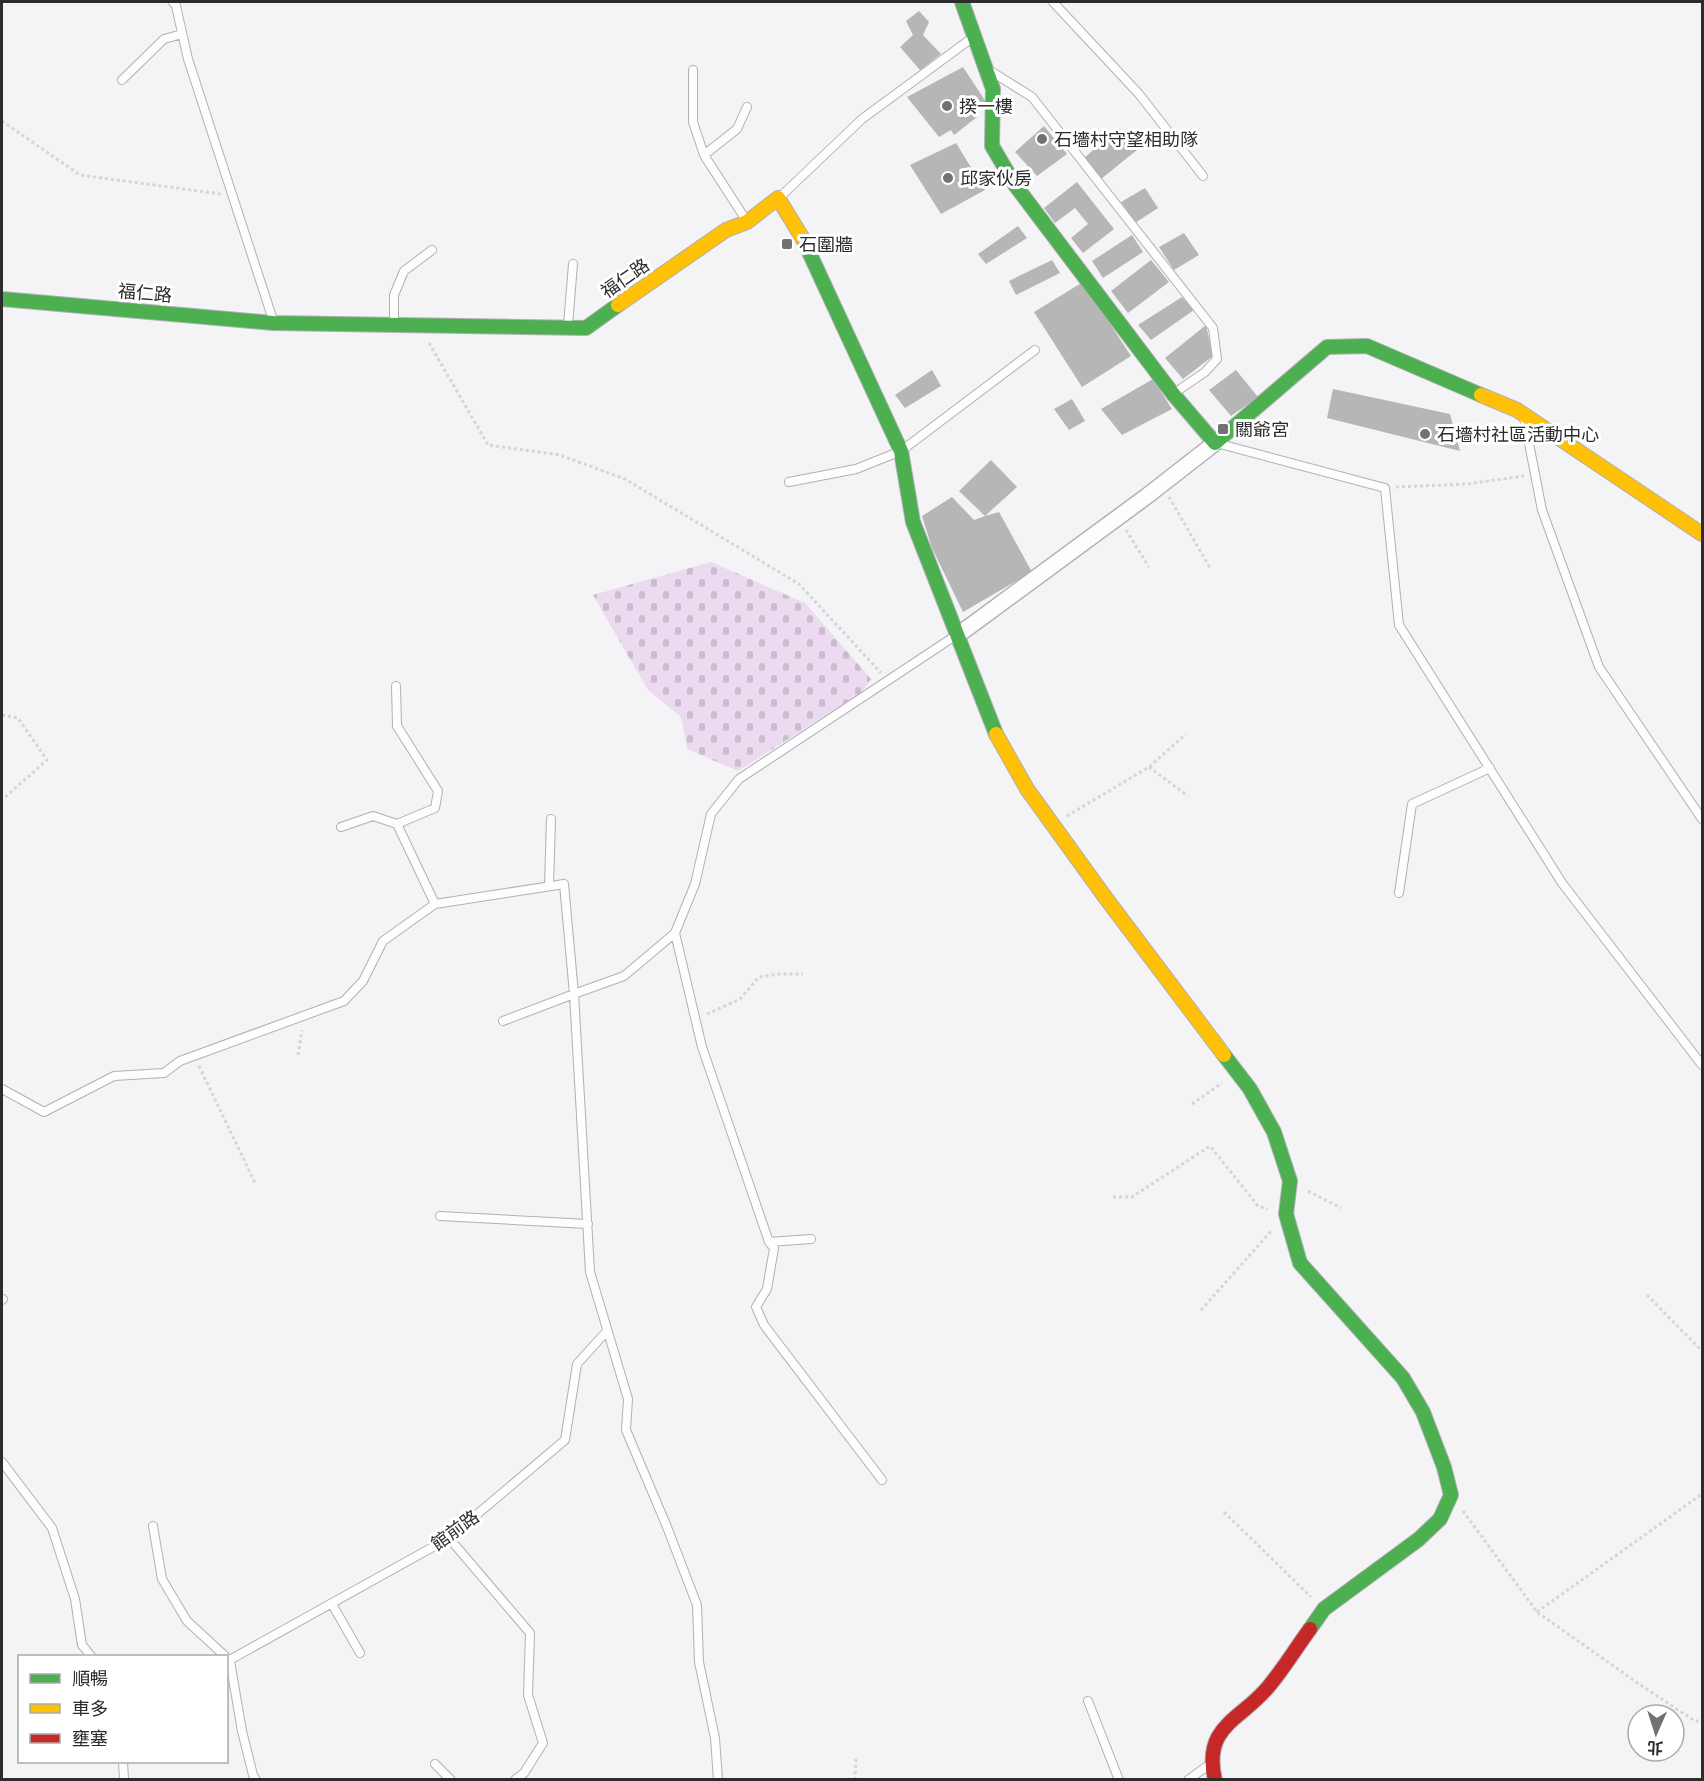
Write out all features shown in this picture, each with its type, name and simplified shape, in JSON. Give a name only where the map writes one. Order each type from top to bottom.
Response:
[{"type":"street","points":[[962,2],[993,89],[992,146],[1009,175],[1173,394],[1215,442]]},
{"type":"street","points":[[778,198],[807,246],[901,451],[913,522],[993,730],[1027,789],[1250,1089],[1274,1132],[1290,1181],[1286,1214],[1300,1263],[1403,1378],[1423,1412],[1444,1467],[1451,1495],[1440,1520],[1419,1539],[1324,1609],[1268,1688],[1220,1731],[1211,1763],[1215,1779]]},
{"type":"street","name":"福仁路","points":[[2,299],[273,323],[586,328],[726,230],[747,222],[778,198]]},
{"type":"street","points":[[958,635],[1162,485],[1327,347],[1367,346],[1517,410],[1702,534]]},
{"type":"lane","points":[[173,2],[176,6],[188,59],[273,323]]},
{"type":"lane","points":[[1053,2],[1139,94],[1203,176]]},
{"type":"lane","points":[[122,80],[164,39],[182,34]]},
{"type":"lane","points":[[778,198],[862,119],[974,37]]},
{"type":"lane","points":[[985,68],[1032,96],[1213,328],[1217,359],[1205,372],[1173,394]]},
{"type":"lane","points":[[693,70],[693,122],[704,155],[747,222]]},
{"type":"lane","points":[[704,155],[737,129],[747,107]]},
{"type":"lane","points":[[394,324],[394,296],[404,271],[432,250]]},
{"type":"lane","points":[[568,328],[573,264]]},
{"type":"lane","points":[[789,482],[856,469],[901,451],[1035,350]]},
{"type":"lane","points":[[1523,414],[1542,510],[1599,667],[1702,819]]},
{"type":"lane","points":[[1215,442],[1384,488],[1399,625],[1562,883],[1702,1065]]},
{"type":"lane","points":[[503,1021],[624,976],[675,933],[695,884],[711,814],[739,779],[958,635]]},
{"type":"lane","points":[[341,827],[373,816],[397,824],[435,808],[438,791],[397,726],[396,686]]},
{"type":"lane","points":[[1399,893],[1412,804],[1490,768]]},
{"type":"lane","points":[[549,886],[551,819]]},
{"type":"lane","points":[[397,824],[435,904]]},
{"type":"lane","points":[[2,1089],[44,1112],[114,1076],[164,1073],[180,1061],[344,1001],[363,981],[383,941],[435,904],[564,884],[574,994],[590,1272],[628,1399],[626,1431],[668,1527],[697,1605],[699,1662],[715,1738],[718,1779]]},
{"type":"lane","points":[[675,933],[702,1047],[769,1242],[774,1248],[768,1290],[756,1307],[764,1325],[882,1480]]},
{"type":"lane","points":[[440,1216],[588,1224]]},
{"type":"lane","points":[[769,1242],[811,1239]]},
{"type":"lane","name":"館前路","points":[[228,1658],[332,1604],[449,1538],[565,1440],[577,1364],[607,1331]]},
{"type":"lane","points":[[2,1462],[52,1528],[75,1599],[82,1645],[90,1655]]},
{"type":"lane","points":[[153,1526],[162,1579],[187,1621],[223,1655]]},
{"type":"lane","points":[[449,1538],[530,1633],[528,1695],[543,1743],[524,1773],[515,1779]]},
{"type":"lane","points":[[332,1604],[360,1653]]},
{"type":"lane","points":[[228,1664],[242,1731],[256,1779]]},
{"type":"lane","points":[[1088,1701],[1116,1778]]},
{"type":"lane","points":[[123,1763],[124,1779]]},
{"type":"lane","points":[[1188,1779],[1211,1763]]},
{"type":"lane","points":[[435,1764],[451,1779]]},
{"type":"path","points":[[2,121],[80,176],[232,195]]},
{"type":"path","points":[[418,325],[488,445],[560,455],[625,478],[799,584],[888,681]]},
{"type":"path","points":[[1384,488],[1467,484],[1535,475]]},
{"type":"path","points":[[1162,485],[1210,568]]},
{"type":"path","points":[[1118,517],[1149,567]]},
{"type":"path","points":[[2,715],[18,718],[47,760],[4,798]]},
{"type":"path","points":[[1053,825],[1149,767],[1186,734]]},
{"type":"path","points":[[1149,767],[1188,796]]},
{"type":"path","points":[[695,1017],[714,1012],[740,999],[759,977],[803,974]]},
{"type":"path","points":[[298,1054],[304,1016]]},
{"type":"path","points":[[195,1056],[256,1185]]},
{"type":"path","points":[[1192,1104],[1237,1073]]},
{"type":"path","points":[[1113,1197],[1132,1197],[1210,1146],[1258,1206],[1286,1214],[1201,1310]]},
{"type":"path","points":[[1290,1181],[1341,1209]]},
{"type":"path","points":[[1647,1295],[1702,1351]]},
{"type":"path","points":[[1537,1612],[1702,1494]]},
{"type":"path","points":[[1451,1495],[1537,1612],[1695,1721],[1702,1721]]},
{"type":"path","points":[[1224,1512],[1324,1609]]},
{"type":"path","points":[[855,1779],[856,1757]]},
{"type":"green space","points":[[711,562],[805,603],[871,679],[862,692],[738,771],[687,749],[681,717],[648,690],[593,595]]},
{"type":"building","points":[[919,11],[929,22],[923,35],[941,54],[920,70],[900,47],[913,35],[906,21]]},
{"type":"building","name":"揆一樓","points":[[963,67],[986,102],[974,111],[977,117],[954,135],[951,130],[939,137],[907,97]]},
{"type":"building","name":"石墻村守望相助隊","points":[[1044,126],[1067,154],[1037,176],[1015,152]]},
{"type":"building","points":[[1119,128],[1137,150],[1101,179],[1084,158]]},
{"type":"building","name":"邱家伙房","points":[[956,143],[985,190],[941,214],[910,165]]},
{"type":"building","points":[[1077,182],[1114,229],[1083,253],[1071,238],[1088,224],[1075,208],[1055,223],[1044,208]]},
{"type":"building","points":[[1145,188],[1158,208],[1135,223],[1121,202]]},
{"type":"building","points":[[1018,226],[1027,238],[986,264],[978,254]]},
{"type":"building","points":[[1184,233],[1199,255],[1174,270],[1159,247]]},
{"type":"building","points":[[1132,235],[1143,252],[1103,278],[1092,261]]},
{"type":"building","points":[[1052,260],[1060,273],[1016,295],[1009,281]]},
{"type":"building","points":[[1151,260],[1169,282],[1128,313],[1111,291]]},
{"type":"building","points":[[1083,282],[1131,356],[1082,387],[1034,312]]},
{"type":"building","points":[[1182,297],[1194,310],[1151,340],[1138,325]]},
{"type":"building","points":[[1206,325],[1213,356],[1183,379],[1165,358]]},
{"type":"building","points":[[932,370],[941,386],[905,408],[895,395]]},
{"type":"building","points":[[1236,370],[1258,397],[1231,416],[1209,390]]},
{"type":"building","points":[[1153,379],[1172,409],[1122,435],[1101,409]]},
{"type":"building","name":"石墻村社區活動中心","points":[[1333,389],[1450,414],[1460,451],[1327,418]]},
{"type":"building","points":[[1072,399],[1085,421],[1069,430],[1054,409]]},
{"type":"building","points":[[991,460],[1017,487],[985,516],[959,491]]},
{"type":"building","points":[[952,497],[974,520],[999,512],[1032,572],[963,612],[932,548],[922,516]]},
{"type":"traffic: fast","points":[[962,2],[993,89],[992,146],[1015,185],[1173,394],[1215,443],[1327,347],[1367,346],[1481,395]]},
{"type":"traffic: fast","points":[[803,239],[901,451],[913,522],[996,734]]},
{"type":"traffic: fast","points":[[2,299],[273,323],[586,328],[618,305]]},
{"type":"traffic: fast","points":[[1224,1055],[1250,1089],[1274,1132],[1290,1181],[1286,1214],[1300,1263],[1403,1378],[1423,1412],[1444,1467],[1451,1495],[1440,1519],[1419,1539],[1324,1609],[1310,1629]]},
{"type":"traffic: slow","points":[[618,305],[726,230],[747,222],[778,198],[803,239]]},
{"type":"traffic: slow","points":[[1481,395],[1517,410],[1702,534]]},
{"type":"traffic: slow","points":[[996,734],[1027,789],[1224,1055]]},
{"type":"traffic: jam","points":[[1215,1780],[1212,1762],[1214,1747],[1219,1735],[1269,1686],[1310,1629]]},
{"type":"place","name":"揆一樓","points":[[947,106]]},
{"type":"place","name":"石墻村守望相助隊","points":[[1042,139]]},
{"type":"place","name":"邱家伙房","points":[[948,178]]},
{"type":"place","name":"石圍牆","points":[[787,244]]},
{"type":"place","name":"關爺宮","points":[[1223,429]]},
{"type":"place","name":"石墻村社區活動中心","points":[[1425,434]]}]
